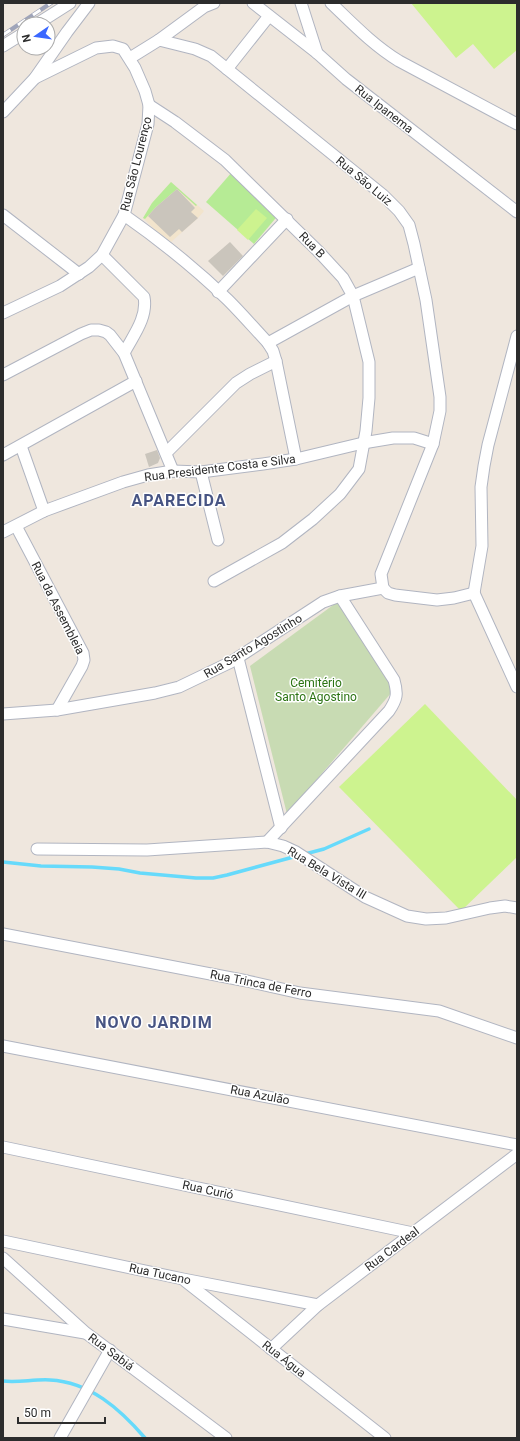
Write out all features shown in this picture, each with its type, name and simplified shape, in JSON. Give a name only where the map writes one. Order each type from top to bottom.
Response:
[{"type":"street","points":[[50,16],[70,3]]},
{"type":"street","points":[[3,112],[35,78],[89,3]]},
{"type":"street","points":[[130,58],[159,40],[204,7],[214,3]]},
{"type":"street","name":"Rua Ipanema","points":[[253,3],[346,79],[517,212]]},
{"type":"street","points":[[301,3],[317,54]]},
{"type":"street","points":[[331,3],[374,44],[398,62],[517,124]]},
{"type":"street","points":[[227,68],[269,16]]},
{"type":"street","points":[[3,46],[16,38]]},
{"type":"street","name":"Rua São Luiz","points":[[159,40],[195,48],[211,56],[383,195],[399,211],[409,225],[426,300],[440,397],[440,411],[433,444]]},
{"type":"street","name":"Rua São Lourenço","points":[[3,313],[60,286],[89,267],[102,255],[124,215],[148,124],[149,105],[145,91],[130,58],[123,49],[113,46],[96,48],[35,78]]},
{"type":"street","name":"Rua B","points":[[149,105],[175,122],[225,160],[287,219],[320,252],[343,278],[354,296],[368,362],[369,398],[366,431],[359,469],[340,494],[314,519],[282,542],[214,581]]},
{"type":"street","points":[[3,214],[79,274]]},
{"type":"street","points":[[124,215],[148,231],[186,261],[268,343],[273,351],[276,361],[296,459]]},
{"type":"street","points":[[218,292],[287,219]]},
{"type":"street","points":[[102,255],[144,297],[144,315],[124,353]]},
{"type":"street","points":[[268,343],[354,296],[419,268]]},
{"type":"street","points":[[3,376],[81,334],[91,330],[106,332],[124,353],[166,453],[172,471]]},
{"type":"street","points":[[517,336],[488,444],[484,466],[481,487],[482,546],[474,593],[517,687]]},
{"type":"street","points":[[166,453],[236,384],[250,374],[276,361]]},
{"type":"street","points":[[3,455],[136,381]]},
{"type":"street","name":"Rua Presidente Costa e Silva","points":[[3,532],[44,511],[122,482],[172,471],[201,472],[263,464],[296,459],[363,443],[393,438],[414,438],[433,444]]},
{"type":"street","points":[[433,444],[383,567],[381,574],[383,588],[388,593],[395,595],[437,600],[474,593]]},
{"type":"street","points":[[21,446],[44,511]]},
{"type":"street","points":[[201,472],[218,540]]},
{"type":"street","name":"Rua da Assembleia","points":[[16,526],[84,653],[82,666],[57,710]]},
{"type":"street","name":"Rua Santo Agostinho","points":[[3,714],[57,710],[155,694],[179,687],[238,658],[323,602],[340,596],[383,588]]},
{"type":"street","points":[[267,842],[389,711],[395,702],[397,691],[394,680],[340,596]]},
{"type":"street","points":[[238,658],[280,828]]},
{"type":"street","name":"Rua Bela Vista III","points":[[37,849],[147,850],[267,842],[283,846],[296,852],[365,897],[408,916],[426,919],[446,918],[490,908],[505,906],[517,908]]},
{"type":"street","name":"Rua Trinca de Ferro","points":[[3,934],[246,981],[300,993],[439,1011],[517,1038]]},
{"type":"street","name":"Rua Azulão","points":[[3,1046],[517,1145]]},
{"type":"street","name":"Rua Curió","points":[[3,1147],[413,1233]]},
{"type":"street","name":"Rua Cardeal","points":[[271,1349],[318,1306],[517,1154]]},
{"type":"street","name":"Rua Tucano","points":[[3,1241],[318,1306]]},
{"type":"street","name":"Rua Sabiá","points":[[3,1258],[86,1333],[226,1438]]},
{"type":"street","name":"Rua Água","points":[[183,1279],[386,1438]]},
{"type":"street","points":[[3,1319],[86,1333]]},
{"type":"street","points":[[60,1438],[110,1350]]},
{"type":"shaded area","points":[[171,182],[204,211],[171,242],[143,218],[152,203]]},
{"type":"green space","points":[[411,3],[517,3],[517,50],[494,69],[473,44],[456,58]]},
{"type":"green space","points":[[232,172],[280,213],[254,244],[206,202]]},
{"type":"green space","points":[[171,182],[197,205],[196,206],[177,189],[156,207],[145,219],[143,218],[152,203]]},
{"type":"green space","points":[[256,209],[267,218],[248,240],[237,230]]},
{"type":"green space","name":"Cemitério Santo Agostino","points":[[340,600],[398,685],[287,814],[250,666]]},
{"type":"green space","points":[[425,704],[517,800],[517,857],[461,911],[339,787]]},
{"type":"building","points":[[177,189],[195,208],[191,212],[198,218],[182,232],[179,229],[170,237],[148,216]]},
{"type":"building","points":[[230,242],[243,256],[223,276],[208,261]]},
{"type":"building","points":[[157,450],[160,458],[158,463],[149,467],[145,454]]},
{"type":"waterway","points":[[305,854],[324,849],[369,829]]},
{"type":"waterway","points":[[3,862],[41,866],[119,869],[140,873],[213,878],[297,856]]},
{"type":"waterway","points":[[3,1381],[14,1382],[50,1380],[78,1386],[115,1407],[145,1438]]},
{"type":"railway","points":[[3,35],[51,3]]},
{"type":"district","name":"APARECIDA","points":[[179,500]]},
{"type":"district","name":"NOVO JARDIM","points":[[154,1022]]}]
